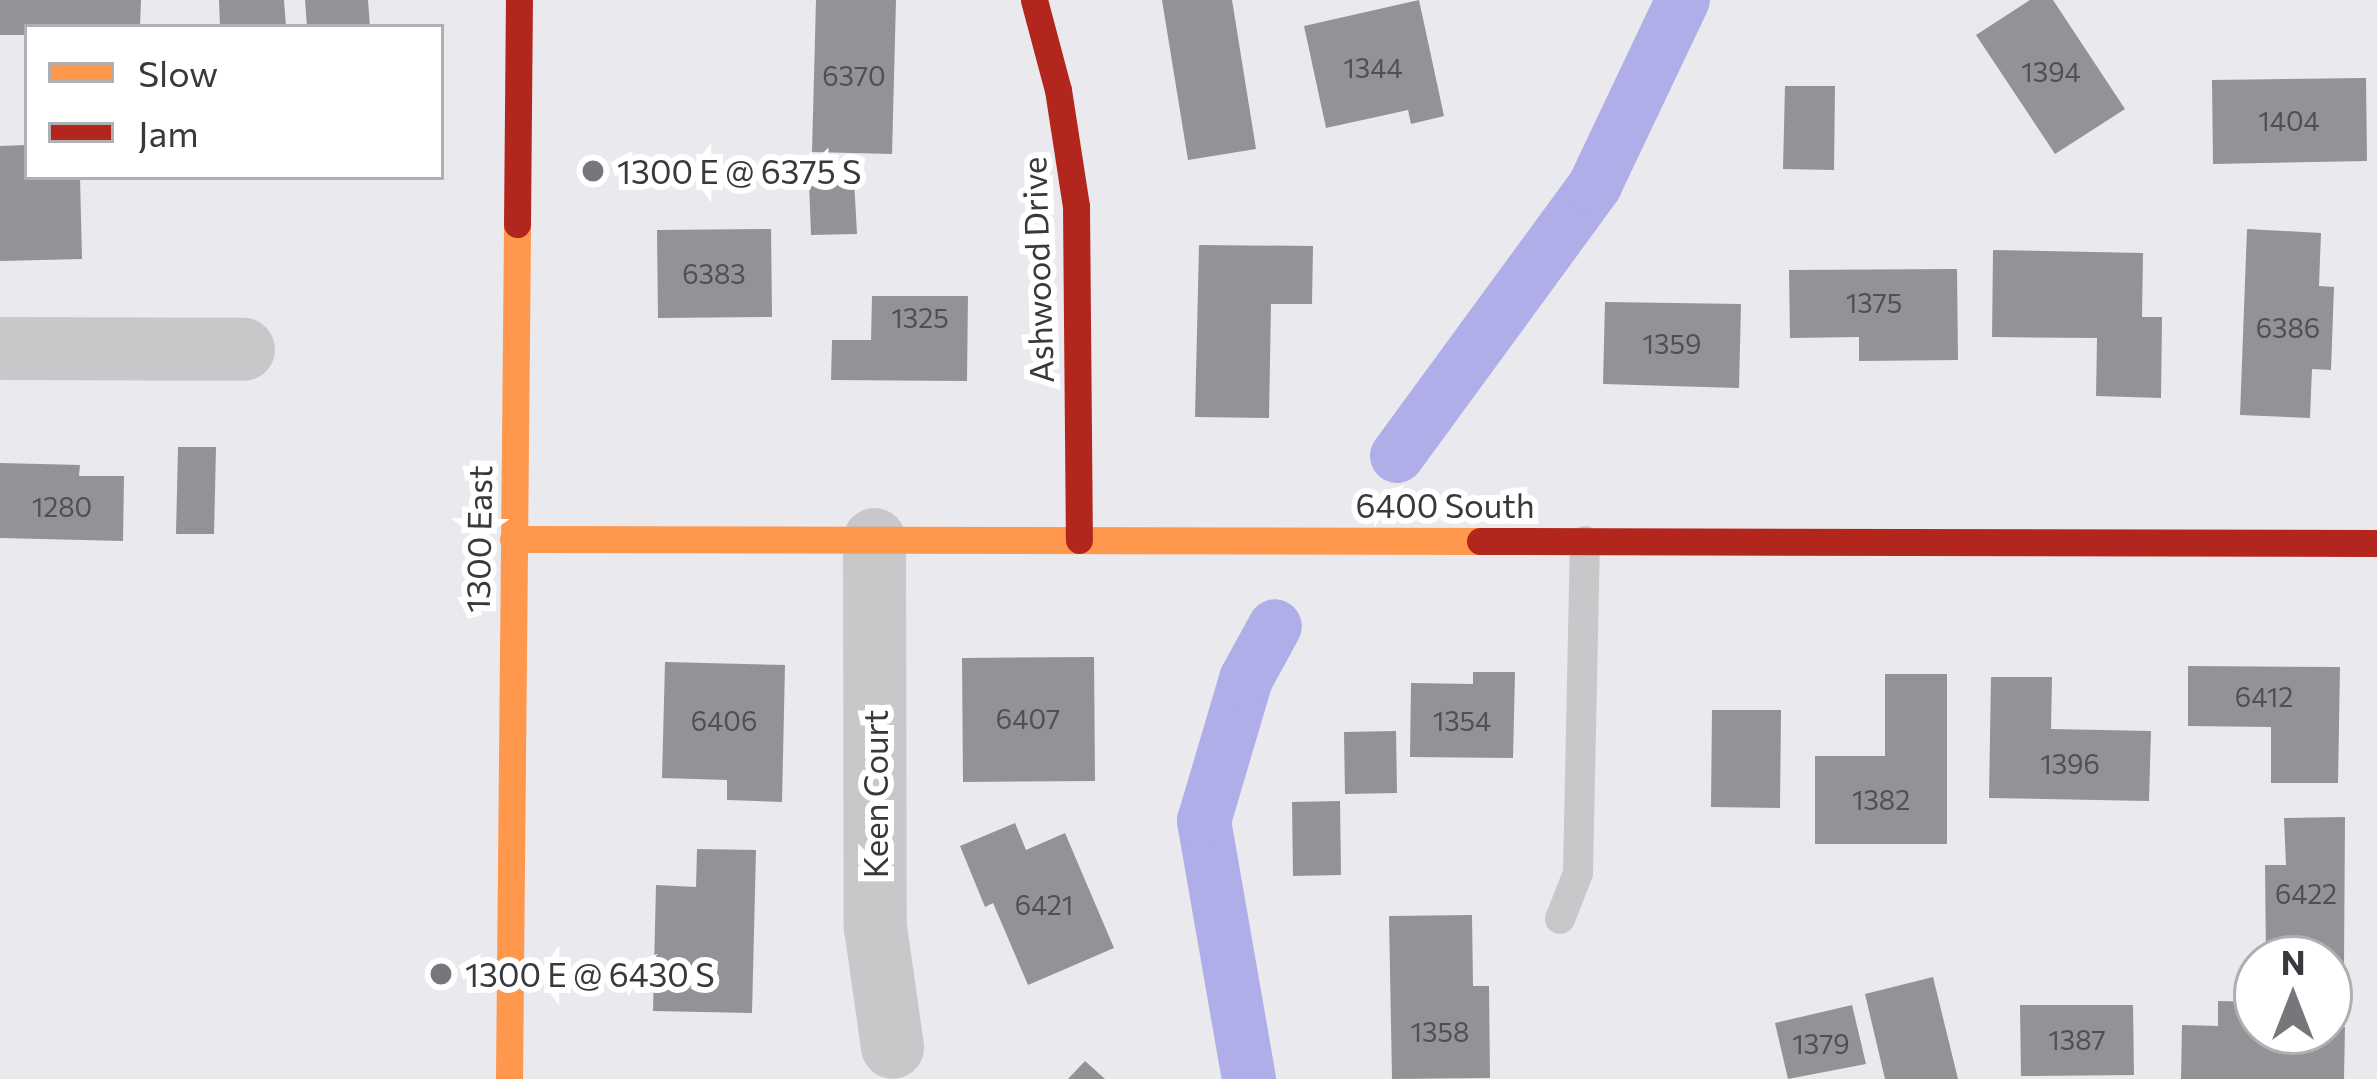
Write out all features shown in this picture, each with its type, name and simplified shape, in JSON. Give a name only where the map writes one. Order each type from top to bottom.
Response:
[{"type":"street","name":"1300 East","points":[[509,1079],[519,0]]},
{"type":"street","name":"Ashwood Drive","points":[[1034,0],[1058,90],[1076,206],[1079,540]]},
{"type":"street","points":[[0,347],[243,350]]},
{"type":"street","name":"6400 South","points":[[513,538],[2377,544]]},
{"type":"street","name":"Keen Court","points":[[874,539],[875,927],[892,1047]]},
{"type":"lane","points":[[1560,919],[1578,873],[1585,541]]},
{"type":"building","points":[[0,0],[141,0],[140,24],[24,24],[24,35],[0,35]]},
{"type":"building","points":[[219,0],[284,0],[286,24],[220,24]]},
{"type":"building","points":[[305,0],[368,0],[370,24],[307,24]]},
{"type":"building","points":[[816,0],[896,0],[892,154],[812,152]]},
{"type":"building","points":[[1162,0],[1232,0],[1256,149],[1188,160]]},
{"type":"building","points":[[1419,0],[1444,116],[1411,124],[1408,110],[1326,128],[1304,26]]},
{"type":"building","points":[[2030,0],[2053,0],[2125,109],[2055,154],[1976,35]]},
{"type":"building","points":[[2366,78],[2367,161],[2213,164],[2212,80]]},
{"type":"building","points":[[1785,86],[1835,86],[1834,170],[1783,169]]},
{"type":"building","points":[[24,145],[24,180],[80,180],[82,259],[0,261],[0,146]]},
{"type":"building","points":[[854,180],[857,234],[811,235],[809,182]]},
{"type":"building","points":[[771,229],[772,317],[658,318],[657,230]]},
{"type":"building","points":[[2247,229],[2321,233],[2319,286],[2334,287],[2331,370],[2312,369],[2310,418],[2240,415]]},
{"type":"building","points":[[1199,245],[1313,246],[1312,304],[1271,304],[1269,418],[1195,417]]},
{"type":"building","points":[[1993,250],[2143,253],[2142,317],[2162,317],[2161,398],[2096,396],[2097,338],[1992,337]]},
{"type":"building","points":[[1957,269],[1958,360],[1859,361],[1859,337],[1790,338],[1789,270]]},
{"type":"building","points":[[872,296],[968,296],[967,381],[831,380],[832,340],[871,340]]},
{"type":"building","points":[[1605,302],[1741,304],[1739,388],[1603,384]]},
{"type":"building","points":[[178,447],[216,447],[214,534],[176,534]]},
{"type":"building","points":[[0,463],[80,465],[79,476],[124,476],[123,541],[0,538]]},
{"type":"building","points":[[1094,657],[1095,781],[963,782],[962,658]]},
{"type":"building","points":[[665,662],[785,665],[782,802],[727,800],[727,780],[662,778]]},
{"type":"building","points":[[2188,666],[2340,667],[2338,783],[2271,783],[2271,727],[2188,726]]},
{"type":"building","points":[[1473,672],[1515,672],[1513,758],[1410,757],[1411,683],[1473,684]]},
{"type":"building","points":[[1885,674],[1947,674],[1947,844],[1815,844],[1815,756],[1885,756]]},
{"type":"building","points":[[1991,677],[2052,677],[2051,729],[2151,731],[2149,801],[1989,798]]},
{"type":"building","points":[[1712,710],[1781,710],[1780,808],[1711,807]]},
{"type":"building","points":[[1396,731],[1397,793],[1345,794],[1344,732]]},
{"type":"building","points":[[1340,801],[1341,875],[1293,876],[1292,802]]},
{"type":"building","points":[[2345,817],[2344,935],[2266,935],[2265,865],[2286,865],[2284,818]]},
{"type":"building","points":[[1015,823],[1026,850],[1065,833],[1114,948],[1028,985],[993,903],[985,907],[960,846]]},
{"type":"building","points":[[697,849],[756,850],[752,1013],[653,1011],[656,885],[696,887]]},
{"type":"building","points":[[1472,915],[1473,986],[1489,986],[1490,1078],[1392,1079],[1389,916]]},
{"type":"building","points":[[1933,977],[1958,1079],[1885,1079],[1865,994]]},
{"type":"building","points":[[2218,1001],[2233,1001],[2233,1055],[2344,1055],[2344,1079],[2181,1079],[2182,1025],[2218,1026]]},
{"type":"building","points":[[1852,1005],[1866,1064],[1788,1079],[1775,1023]]},
{"type":"building","points":[[2020,1005],[2133,1005],[2134,1075],[2021,1076]]},
{"type":"building","points":[[1085,1061],[1105,1079],[1068,1079]]},
{"type":"waterway","points":[[1397,456],[1595,185],[1683,0]]},
{"type":"waterway","points":[[1249,1079],[1204,821],[1246,679],[1275,626]]},
{"type":"traffic: slow","points":[[509,1079],[517,224]]},
{"type":"traffic: slow","points":[[513,539],[1480,541]]},
{"type":"traffic: jam","points":[[517,224],[519,0]]},
{"type":"traffic: jam","points":[[1034,0],[1058,90],[1076,206],[1079,540]]},
{"type":"traffic: jam","points":[[1480,541],[2377,543]]},
{"type":"place","name":"1300 E @ 6375 S","points":[[593,171]]},
{"type":"place","name":"1300 E @ 6430 S","points":[[441,974]]}]
